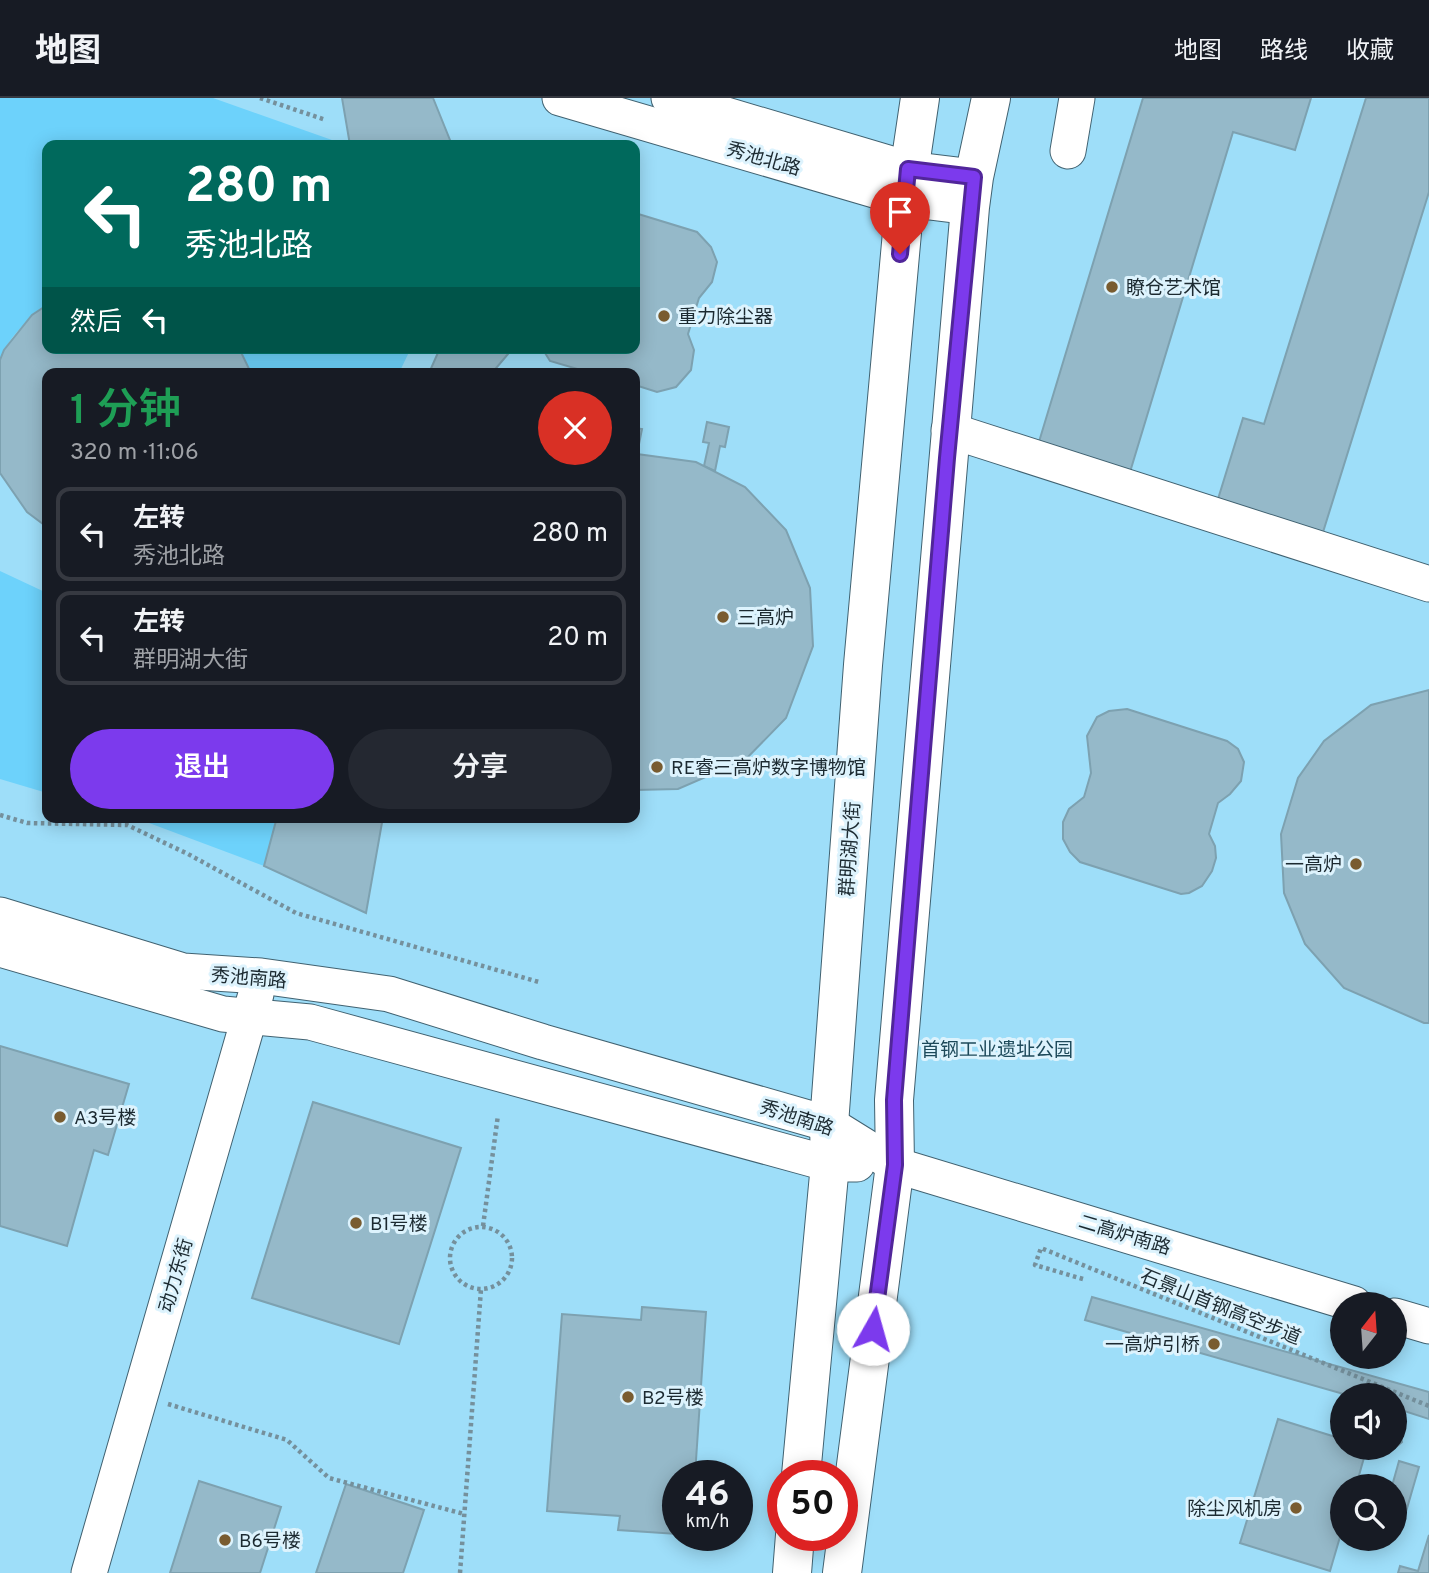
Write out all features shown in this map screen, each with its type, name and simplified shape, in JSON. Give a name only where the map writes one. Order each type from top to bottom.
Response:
[{"type":"main road","name":"群明湖大街","points":[[802,1460],[830,1164],[829,1124],[864,651],[906,184],[920,98]]},
{"type":"main road","points":[[842,1573],[895,1165],[894,1100],[949,430],[972,192],[991,98]]},
{"type":"main road","points":[[792,1573],[794,1551]]},
{"type":"street","name":"秀池北路","points":[[669,98],[906,184]]},
{"type":"street","points":[[1068,151],[1077,98]]},
{"type":"street","name":"秀池北路","points":[[575,100],[906,184],[972,192]]},
{"type":"street","points":[[949,430],[1429,584]]},
{"type":"street","name":"秀池南路","points":[[0,915],[183,971],[261,976],[389,994],[543,1042],[829,1124],[895,1165]]},
{"type":"street","name":"秀池南路","points":[[0,949],[223,1014],[310,1022],[830,1164],[895,1165]]},
{"type":"street","name":"动力东街","points":[[89,1573],[261,976]]},
{"type":"street","name":"二高炉南路","points":[[895,1165],[1330,1297]]},
{"type":"street","points":[[1407,1320],[1429,1326]]},
{"type":"path","points":[[260,98],[326,120]]},
{"type":"path","points":[[0,815],[27,823],[127,825],[188,854],[296,913],[539,982]]},
{"type":"path","points":[[483,1226],[498,1115]]},
{"type":"path","points":[[483,1226],[494,1229],[510,1244],[512,1265],[507,1276],[492,1288],[481,1289],[460,1282],[449,1261],[454,1241],[472,1227],[483,1226]]},
{"type":"path","name":"石景山首钢高空步道","points":[[1083,1279],[1035,1265],[1041,1248],[1429,1406]]},
{"type":"path","points":[[460,1573],[481,1289]]},
{"type":"path","points":[[141,1396],[287,1440],[329,1478],[464,1514]]},
{"type":"green space","name":"首钢工业遗址公园","points":[[0,98],[1429,98],[1429,1573],[0,1573]]},
{"type":"shaded area","points":[[0,98],[213,98],[332,140],[42,140],[42,309],[19,329],[0,360]]},
{"type":"shaded area","points":[[242,354],[408,354],[401,368],[249,368]]},
{"type":"shaded area","points":[[0,571],[42,591],[42,792],[0,779]]},
{"type":"shaded area","points":[[149,823],[275,823],[264,866]]},
{"type":"building","points":[[342,98],[433,98],[450,140],[349,140]]},
{"type":"building","points":[[1143,98],[1311,98],[1295,150],[1233,132],[1130,472],[1038,445]]},
{"type":"building","points":[[1366,98],[1429,98],[1429,192],[1319,545],[1214,512],[1243,418],[1264,424]]},
{"type":"building","name":"重力除尘器","points":[[640,215],[697,232],[711,247],[717,262],[712,282],[699,298],[688,334],[694,350],[691,370],[676,387],[657,392],[640,387],[640,368],[574,368],[550,361],[546,354],[640,354]]},
{"type":"building","points":[[42,308],[42,354],[242,354],[249,368],[42,368],[42,523],[27,512],[0,473],[0,360],[4,350],[32,315]]},
{"type":"building","points":[[437,354],[508,354],[496,368],[431,368]]},
{"type":"building","points":[[707,422],[729,427],[725,447],[720,446],[715,471],[704,466],[709,443],[703,442]]},
{"type":"building","name":"三高炉","points":[[640,454],[696,462],[745,487],[786,530],[810,588],[813,646],[786,718],[745,760],[678,789],[640,790]]},
{"type":"building","name":"一高炉","points":[[1429,690],[1429,1023],[1424,1023],[1344,988],[1305,944],[1284,893],[1281,834],[1298,778],[1324,741],[1371,705]]},
{"type":"building","points":[[1127,709],[1227,741],[1238,749],[1244,762],[1241,781],[1218,803],[1209,834],[1215,846],[1216,858],[1212,871],[1202,886],[1189,893],[1181,894],[1080,862],[1063,839],[1063,822],[1069,809],[1084,797],[1091,773],[1087,736],[1097,717],[1109,711]]},
{"type":"building","points":[[275,823],[382,823],[366,913],[264,866]]},
{"type":"building","name":"A3号楼","points":[[0,1046],[129,1084],[108,1155],[94,1150],[67,1246],[0,1226]]},
{"type":"building","name":"B1号楼","points":[[313,1102],[461,1148],[399,1344],[252,1298]]},
{"type":"building","name":"一高炉引桥","points":[[1092,1297],[1330,1364],[1330,1369],[1347,1369],[1397,1383],[1330,1383],[1330,1390],[1085,1320]]},
{"type":"building","name":"B2号楼","points":[[642,1307],[706,1312],[696,1460],[662,1460],[662,1533],[618,1530],[620,1516],[547,1511],[562,1314],[641,1320]]},
{"type":"building","name":"一高炉引桥","points":[[1407,1386],[1429,1392],[1429,1419],[1407,1412]]},
{"type":"building","name":"除尘风机房","points":[[1278,1419],[1330,1435],[1330,1460],[1363,1460],[1359,1474],[1330,1474],[1330,1551],[1336,1551],[1330,1571],[1240,1543]]},
{"type":"building","points":[[1399,1461],[1419,1467],[1407,1508],[1407,1474],[1395,1474]]},
{"type":"building","name":"B6号楼","points":[[199,1481],[281,1507],[260,1573],[170,1573]]},
{"type":"building","points":[[346,1484],[424,1510],[403,1573],[316,1573]]},
{"type":"building","points":[[1429,1535],[1429,1573],[1398,1573],[1400,1566],[1418,1571]]},
{"type":"place","name":"瞭仓艺术馆","points":[[1112,287]]},
{"type":"place","name":"重力除尘器","points":[[664,316]]},
{"type":"place","name":"三高炉","points":[[723,617]]},
{"type":"place","name":"RE睿·三高炉数字博物馆","points":[[657,767]]},
{"type":"place","name":"一高炉","points":[[1356,864]]},
{"type":"place","name":"A3号楼","points":[[60,1117]]},
{"type":"place","name":"B1号楼","points":[[356,1223]]},
{"type":"place","name":"一高炉引桥","points":[[1214,1344]]},
{"type":"place","name":"B2号楼","points":[[628,1397]]},
{"type":"place","name":"除尘风机房","points":[[1296,1508]]},
{"type":"place","name":"B6号楼","points":[[225,1540]]},
{"type":"route","points":[[873,1329],[895,1165],[894,1100],[947,458],[974,177],[908,169],[900,254]]}]
